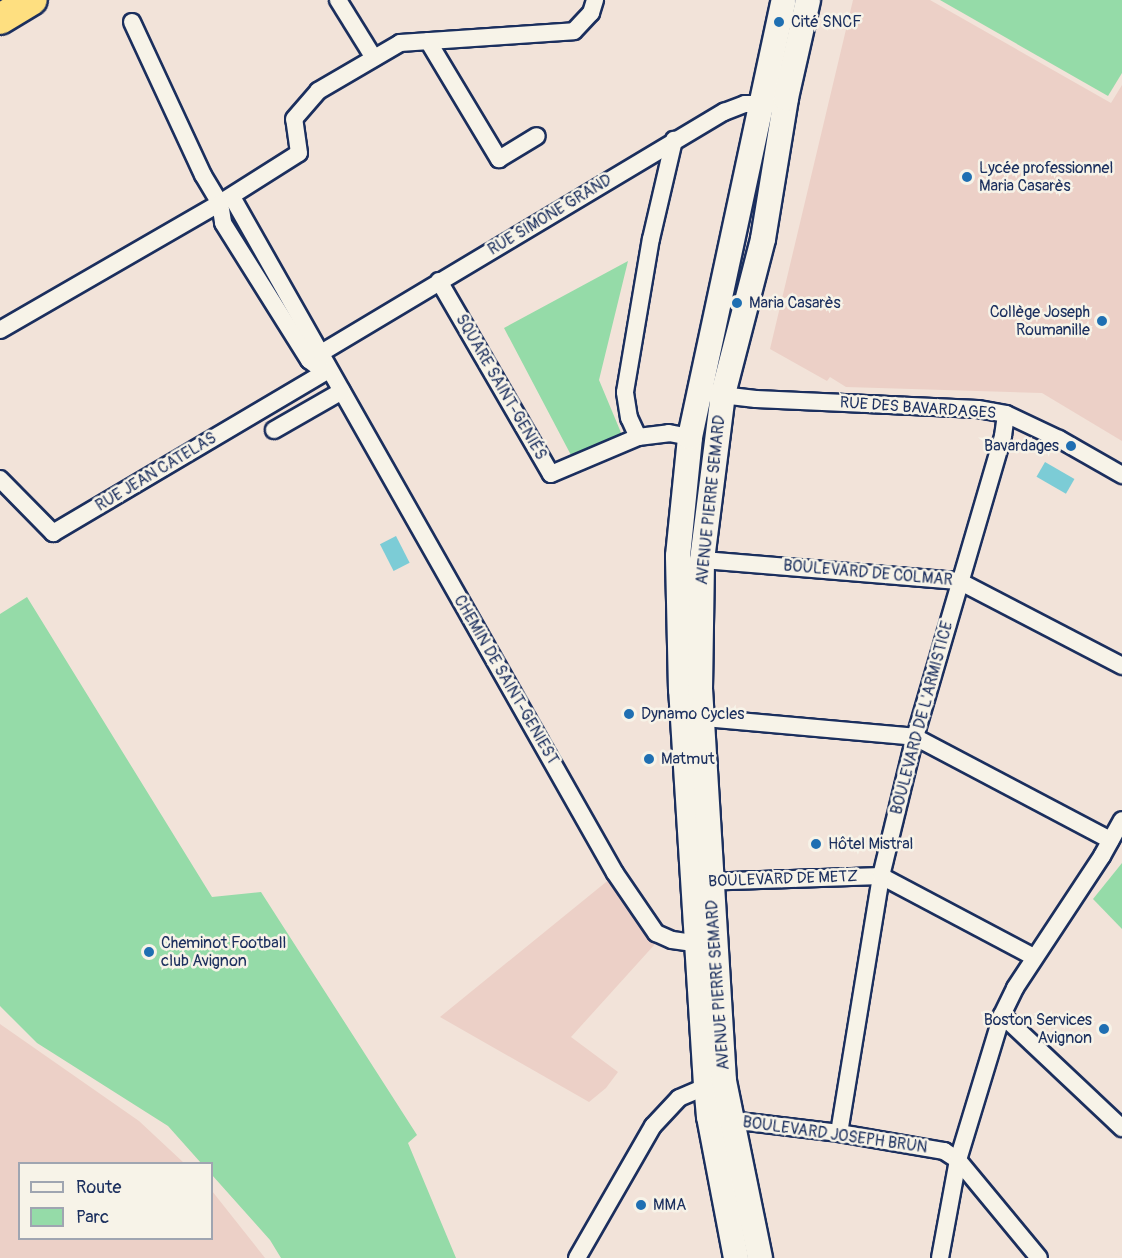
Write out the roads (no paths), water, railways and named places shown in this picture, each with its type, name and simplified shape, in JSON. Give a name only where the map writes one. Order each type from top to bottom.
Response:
[{"type":"highway","points":[[0,19],[32,0]]},
{"type":"main road","name":"AVENUE PIERRE SEMARD","points":[[692,717],[702,560],[723,394],[763,239],[784,0]]},
{"type":"main road","name":"AVENUE PIERRE SEMARD","points":[[736,1258],[715,1083],[692,717],[678,556],[690,437],[699,393],[775,101],[808,0]]},
{"type":"main road","name":"AVENUE PIERRE SEMARD","points":[[721,1119],[760,1258]]},
{"type":"street","points":[[338,0],[374,58]]},
{"type":"street","points":[[0,330],[226,200],[299,153],[294,119],[305,104],[318,91],[400,43],[574,32],[591,13],[595,0]]},
{"type":"street","name":"CHEMIN DE SAINT-GENIEST","points":[[132,22],[203,175],[226,200],[321,352],[328,371],[342,391],[615,873],[656,933],[672,940],[705,946]]},
{"type":"street","points":[[428,41],[499,159],[537,136]]},
{"type":"street","name":"RUE SIMONE GRAND","points":[[321,352],[674,140],[736,106],[775,101]]},
{"type":"street","points":[[638,437],[628,418],[625,392],[651,239],[674,140]]},
{"type":"street","name":"CHEMIN DE SAINT-GENIEST","points":[[226,200],[223,223],[309,360],[328,371]]},
{"type":"street","name":"SQUARE SAINT-GENIÉS","points":[[439,281],[551,474],[638,437],[669,433],[690,437]]},
{"type":"street","name":"RUE JEAN CATELAS","points":[[0,479],[53,533],[328,371]]},
{"type":"street","points":[[274,430],[342,391]]},
{"type":"street","name":"RUE DES BAVARDAGES","points":[[699,393],[756,399],[978,409],[1006,414],[1059,438],[1122,475]]},
{"type":"street","name":"BOULEVARD DE L'ARMISTICE","points":[[839,1133],[880,876],[915,737],[1003,435],[1006,414]]},
{"type":"street","name":"BOULEVARD DE COLMAR","points":[[702,560],[959,581],[1122,666]]},
{"type":"street","points":[[692,717],[915,737],[1110,840]]},
{"type":"street","points":[[940,1258],[958,1160],[1002,1015],[1034,957],[1122,820]]},
{"type":"street","name":"BOULEVARD DE METZ","points":[[702,882],[880,876],[1034,957]]},
{"type":"street","points":[[1002,1015],[1122,1128]]},
{"type":"street","points":[[577,1258],[653,1126],[679,1098],[715,1083]]},
{"type":"street","name":"BOULEVARD JOSEPH BRUN","points":[[721,1119],[839,1133],[944,1151],[958,1160]]},
{"type":"street","points":[[958,1160],[1039,1258]]},
{"type":"water","points":[[1045,462],[1074,479],[1066,494],[1036,477]]},
{"type":"water","points":[[396,536],[410,563],[394,571],[380,544]]},
{"type":"place","name":"Cité SNCF","points":[[779,22]]},
{"type":"place","name":"Lycée professionnel Maria Casarès","points":[[967,177]]},
{"type":"place","name":"Maria Casarès","points":[[737,303]]},
{"type":"place","name":"Collège Joseph Roumanille","points":[[1102,321]]},
{"type":"place","name":"Bavardages","points":[[1071,446]]},
{"type":"place","name":"Dynamo Cycles","points":[[629,714]]},
{"type":"place","name":"Matmut","points":[[649,759]]},
{"type":"place","name":"Hôtel Mistral","points":[[816,844]]},
{"type":"place","name":"Cheminot Football club Avignon","points":[[149,952]]},
{"type":"place","name":"Boston Services Avignon","points":[[1104,1029]]},
{"type":"place","name":"MMA","points":[[641,1205]]}]
